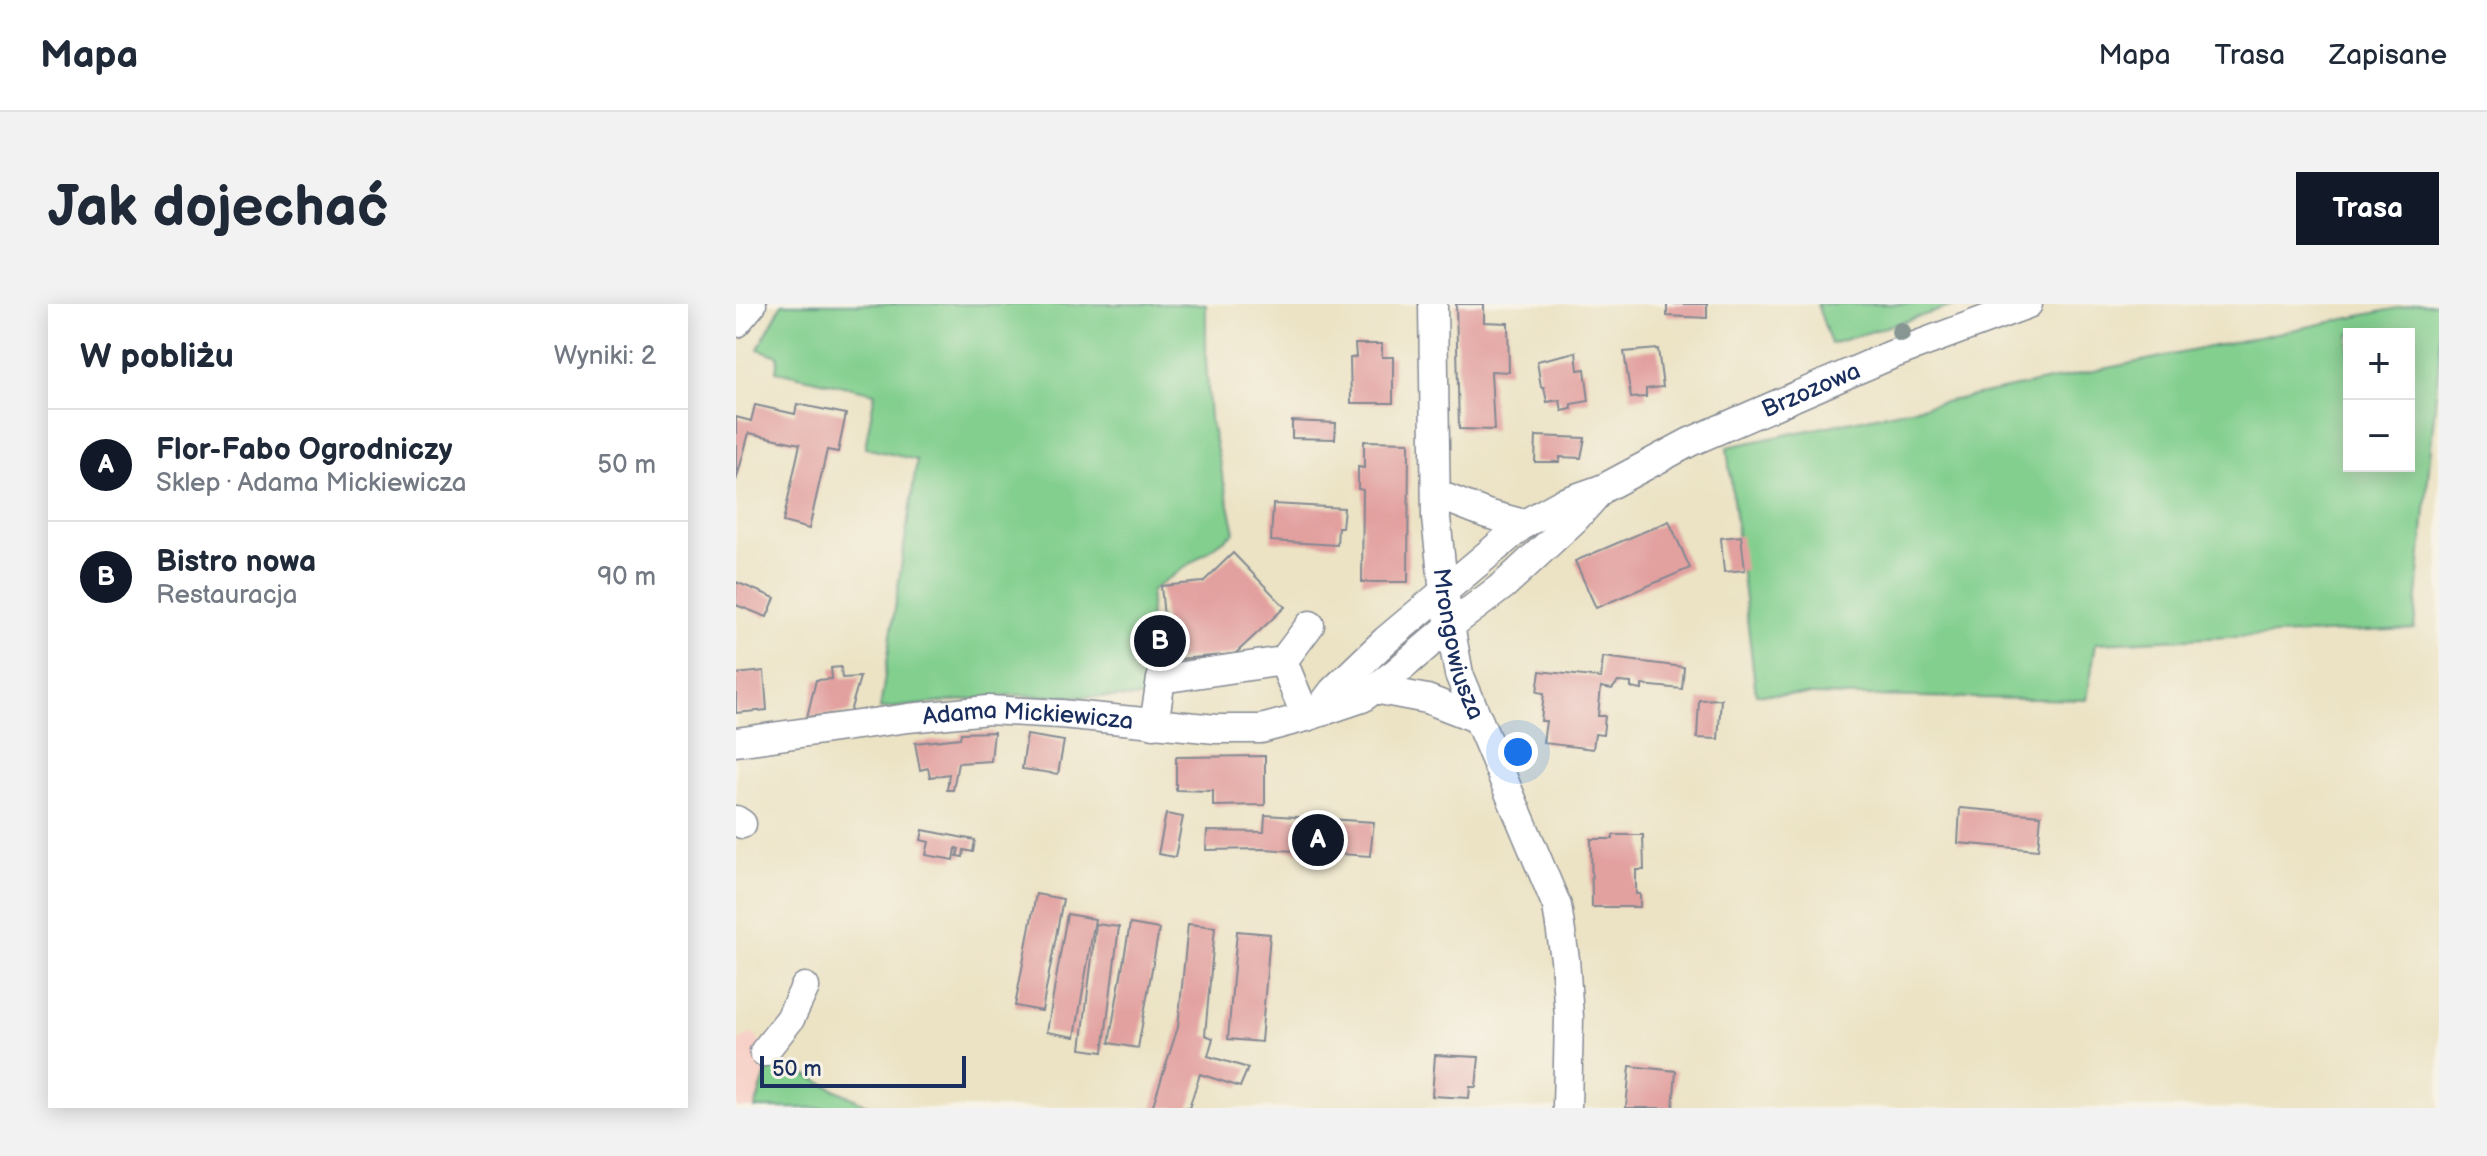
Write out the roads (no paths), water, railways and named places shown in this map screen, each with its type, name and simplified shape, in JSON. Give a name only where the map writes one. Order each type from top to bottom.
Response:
[{"type":"street","points":[[736,323],[752,304]]},
{"type":"street","name":"Mrongowiusza","points":[[1433,304],[1436,494],[1444,593],[1459,674],[1557,906],[1569,1017],[1567,1108]]},
{"type":"street","name":"Brzozowa","points":[[1444,593],[1524,524],[1562,503],[1602,489],[1690,442],[1891,355],[2028,304]]},
{"type":"street","name":"Brzozowa","points":[[1451,625],[1504,585],[1575,519],[1602,489]]},
{"type":"street","points":[[1436,494],[1487,514],[1524,524]]},
{"type":"street","points":[[1283,661],[1312,714],[1376,650],[1444,593]]},
{"type":"street","points":[[1154,724],[1161,679],[1283,661],[1310,625]]},
{"type":"street","name":"Adama Mickiewicza","points":[[736,742],[988,710],[1154,724],[1261,729],[1348,703],[1374,689],[1451,625]]},
{"type":"street","points":[[1374,689],[1427,699],[1476,718]]},
{"type":"street","points":[[764,1052],[790,1019],[805,987]]},
{"type":"place","name":"Bistro nowa","points":[[1160,641]]},
{"type":"place","name":"Flor-Fabo Ogrodniczy","points":[[1318,840]]}]
